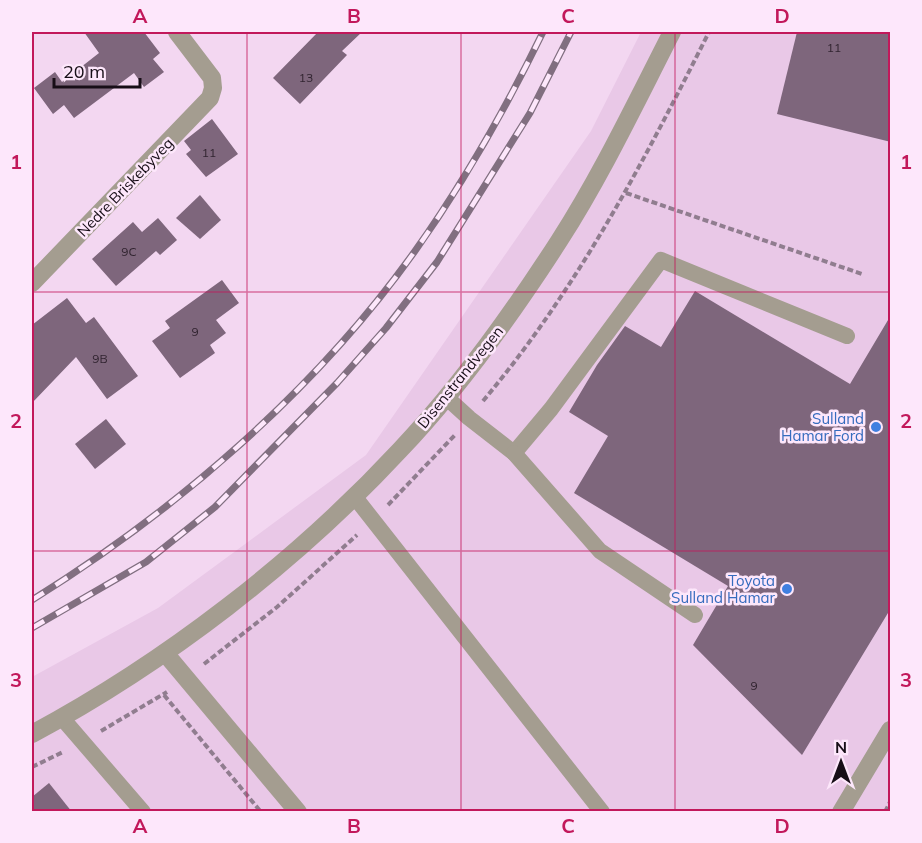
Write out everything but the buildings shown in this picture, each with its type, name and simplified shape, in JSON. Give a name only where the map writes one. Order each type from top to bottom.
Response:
[{"type":"street","name":"Nedre Briskebyveg","points":[[32,283],[210,98],[213,88],[212,78],[177,32]]},
{"type":"street","name":"Disenstrandvegen","points":[[32,734],[62,718],[165,653],[234,602],[354,496],[401,450],[446,397],[504,322],[560,240],[616,142],[672,32]]},
{"type":"street","points":[[165,653],[298,812]]},
{"type":"street","points":[[840,812],[891,730]]},
{"type":"lane","points":[[514,453],[551,408],[661,260],[847,336]]},
{"type":"lane","points":[[446,397],[514,453],[600,551],[694,615]]},
{"type":"lane","points":[[354,496],[602,812]]},
{"type":"lane","points":[[62,718],[142,812]]},
{"type":"path","points":[[626,193],[862,274]]},
{"type":"path","points":[[164,695],[261,812]]},
{"type":"path","points":[[885,812],[891,802]]},
{"type":"shaded area","points":[[641,32],[890,32],[890,811],[32,812],[32,677],[158,608],[366,455],[591,131]]},
{"type":"railway","points":[[32,600],[86,565],[191,487],[289,399],[334,352],[415,251],[450,198],[499,116],[543,32]]},
{"type":"railway","points":[[32,628],[146,562],[215,507],[337,383],[386,328],[437,262],[530,113],[571,32]]},
{"type":"place","name":"Sulland Hamar Ford","points":[[876,427]]},
{"type":"place","name":"Toyota Sulland Hamar","points":[[787,589]]}]
